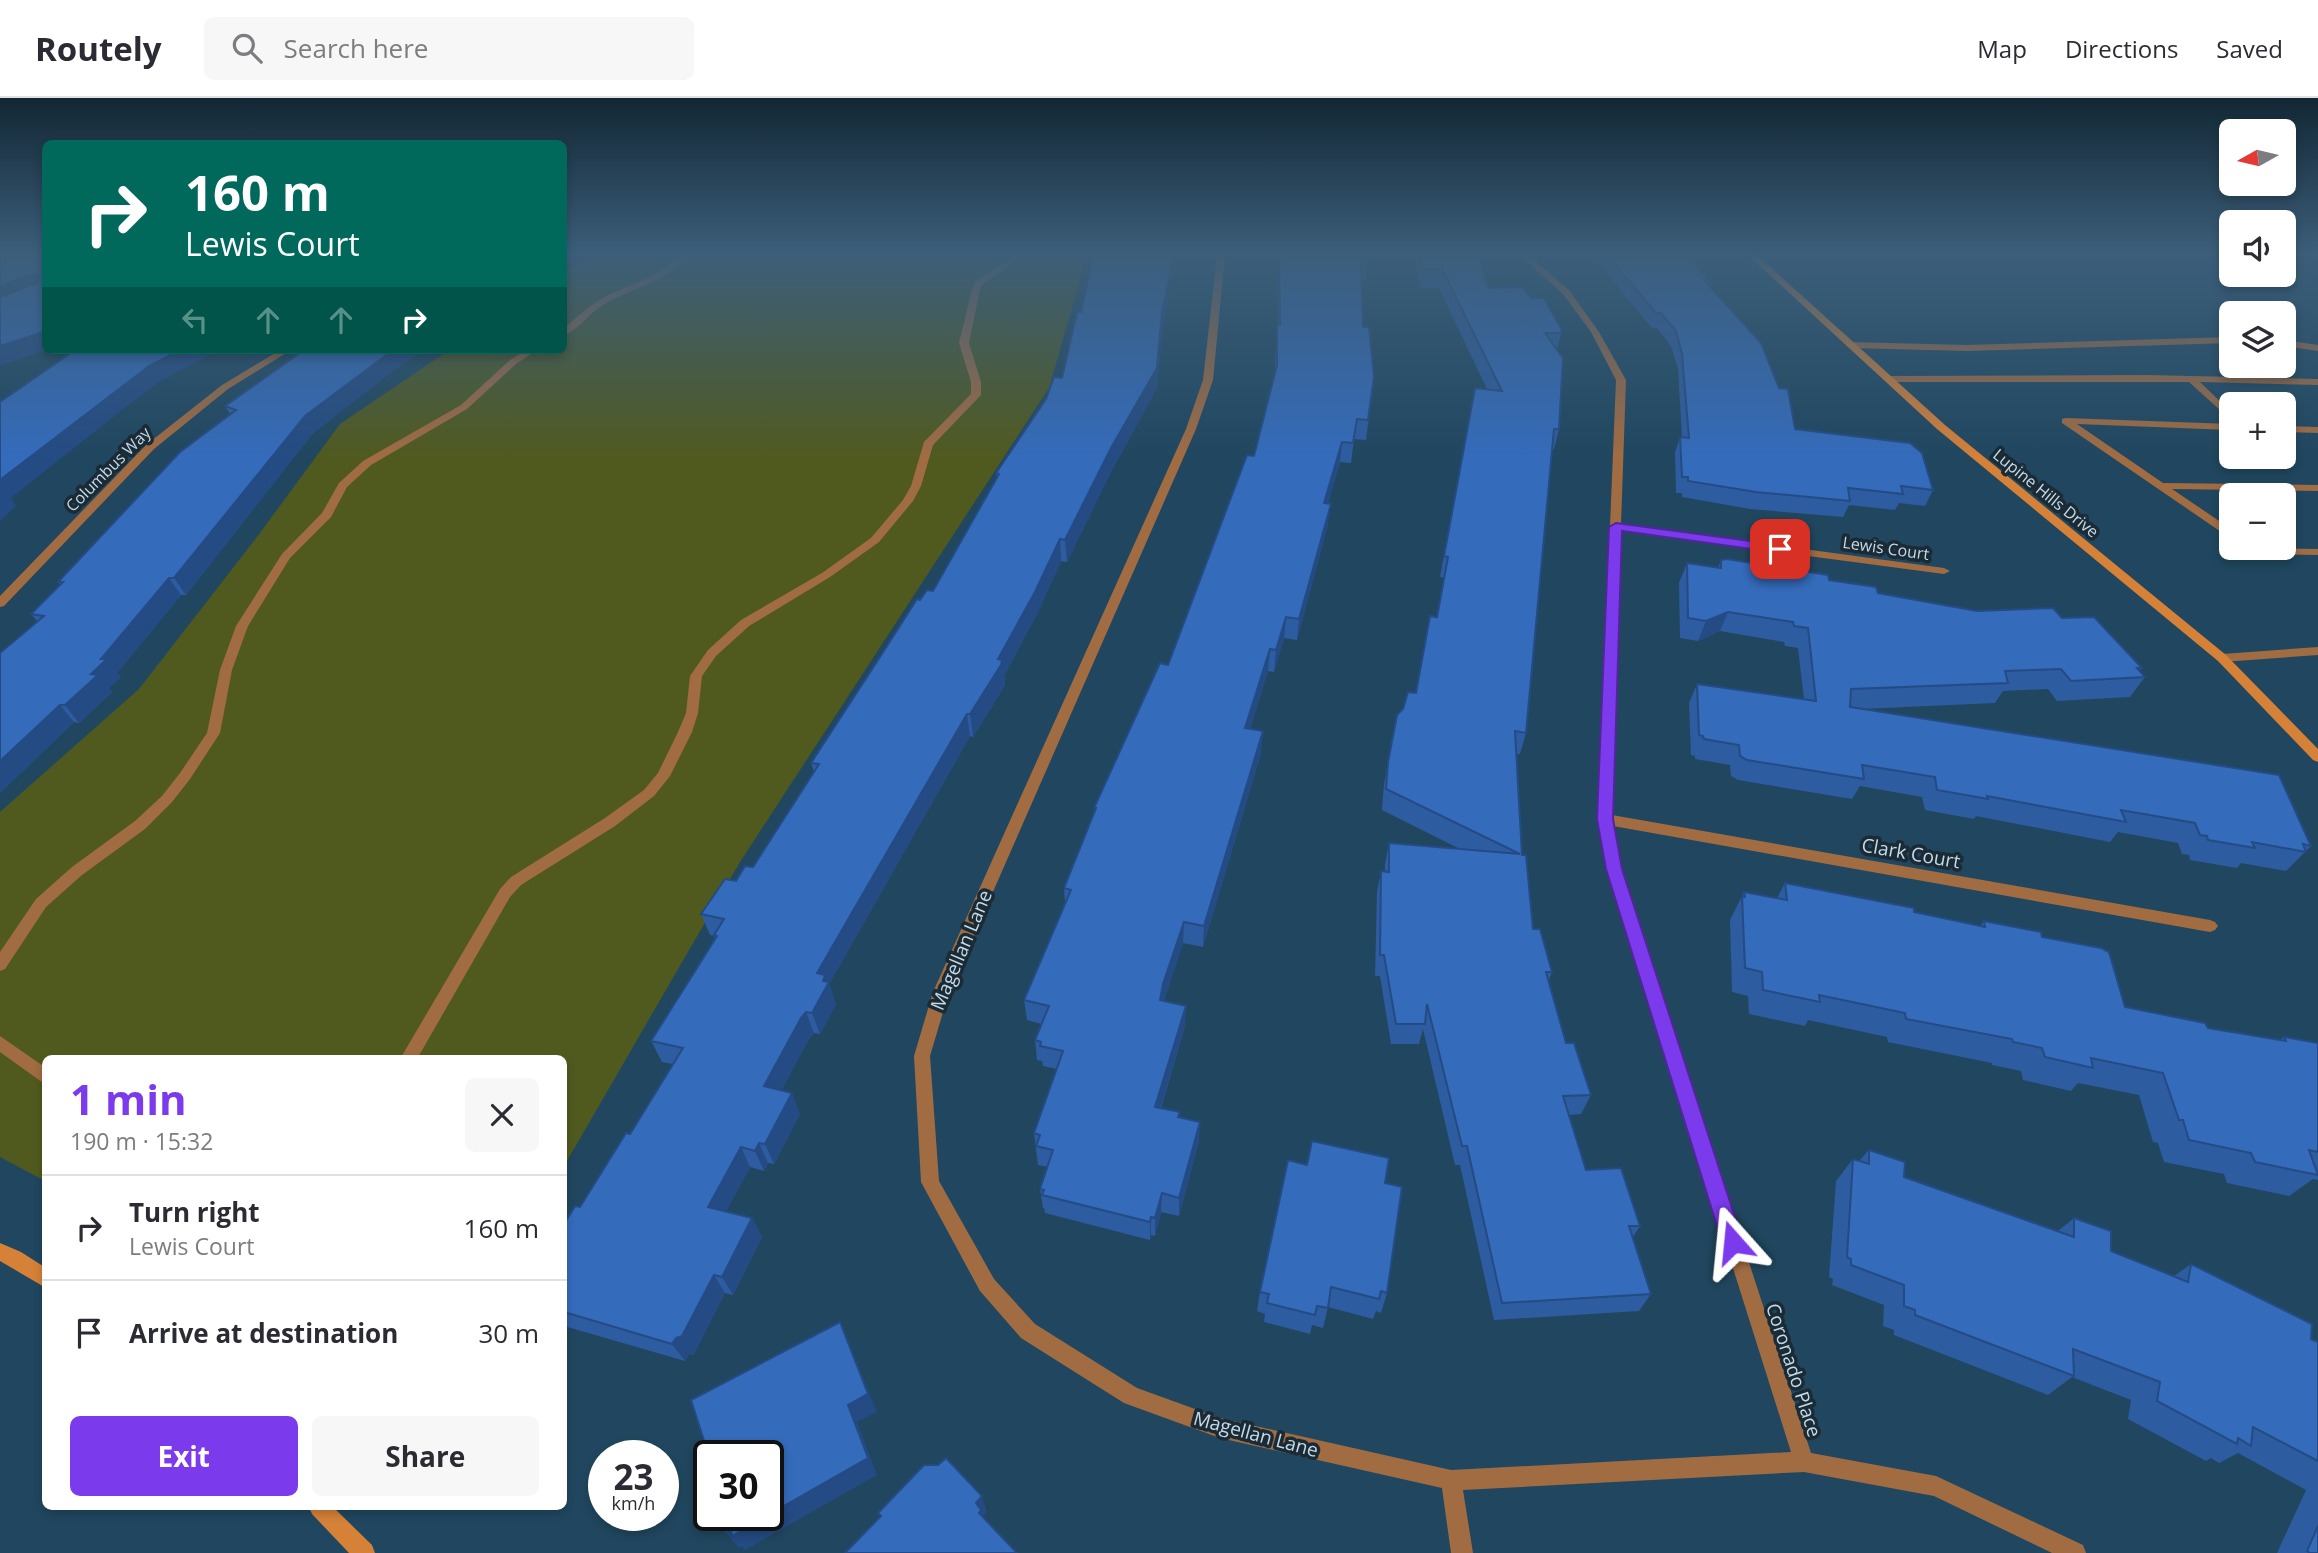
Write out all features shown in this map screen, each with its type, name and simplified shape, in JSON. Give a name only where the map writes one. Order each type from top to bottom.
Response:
[{"type":"street","points":[[411,1055],[505,893],[516,881],[610,822],[649,793],[663,776],[692,713],[696,676],[712,653],[745,623],[857,554],[875,540],[899,514],[916,486],[928,444],[976,396],[976,382],[964,343],[968,323]]},
{"type":"street","name":"Magellan Lane","points":[[1214,323],[1208,380],[1191,429],[941,992],[922,1056],[930,1182],[987,1285],[1028,1331],[1131,1396],[1220,1428],[1451,1480],[1804,1462],[1936,1486],[2075,1553]]},
{"type":"street","name":"Coronado Place","points":[[1588,323],[1620,380],[1605,819],[1614,869],[1804,1462]]},
{"type":"street","name":"Lupine Hills Drive","points":[[1826,323],[1941,427],[2222,658],[2318,757]]},
{"type":"street","points":[[1850,345],[1967,348],[2219,340]]},
{"type":"street","points":[[2296,345],[2318,348]]},
{"type":"street","name":"Columbus Way","points":[[0,603],[150,447],[225,387],[279,354]]},
{"type":"street","points":[[0,965],[41,903],[77,871],[140,825],[167,799],[185,776],[213,733],[226,670],[242,626],[280,564],[327,515],[344,485],[368,463],[464,407],[513,362],[526,354]]},
{"type":"street","points":[[1888,379],[2318,382]]},
{"type":"street","points":[[2192,380],[2219,406]]},
{"type":"street","points":[[2219,427],[2065,421],[2219,526]]},
{"type":"street","points":[[2296,429],[2318,430]]},
{"type":"street","points":[[2161,486],[2318,488]]},
{"type":"street","name":"Lewis Court","points":[[1616,527],[1944,572]]},
{"type":"street","points":[[2296,552],[2318,552]]},
{"type":"street","points":[[2222,658],[2318,651]]},
{"type":"street","name":"Clark Court","points":[[1605,819],[2210,926]]},
{"type":"street","points":[[0,1042],[42,1075]]},
{"type":"street","points":[[0,1252],[42,1276]]},
{"type":"street","points":[[1451,1480],[1462,1553]]},
{"type":"street","points":[[322,1510],[364,1553]]},
{"type":"green space","points":[[567,323],[1068,323],[1049,388],[740,862],[567,1161],[567,1055],[42,1055],[42,1179],[0,1157],[0,812],[139,689],[257,537],[340,424],[443,354],[567,354]]},
{"type":"building","points":[[0,323],[42,323],[42,332],[0,346]]},
{"type":"building","points":[[1075,323],[1161,323],[1157,368],[1111,448],[1065,540],[1060,539],[1035,592],[998,659],[1002,660],[1001,665],[970,714],[967,714],[817,973],[825,975],[823,981],[829,982],[812,1013],[806,1012],[801,1018],[764,1086],[792,1093],[765,1144],[759,1143],[755,1151],[741,1147],[708,1207],[752,1218],[722,1277],[714,1275],[682,1336],[676,1338],[672,1344],[567,1313],[567,1219],[575,1206],[580,1207],[626,1133],[630,1134],[683,1048],[651,1041],[717,936],[714,935],[724,919],[701,914],[725,879],[736,881],[745,866],[753,867],[819,764],[811,763],[917,599],[920,600],[927,590],[933,591],[999,474],[996,473],[1046,399],[1054,377],[1062,378]]},
{"type":"building","points":[[1280,323],[1363,323],[1363,327],[1369,327],[1374,377],[1368,420],[1357,419],[1353,443],[1342,442],[1324,503],[1331,504],[1299,619],[1286,617],[1276,650],[1270,649],[1245,728],[1263,731],[1204,926],[1184,922],[1163,984],[1160,1000],[1186,1006],[1155,1107],[1180,1112],[1178,1117],[1200,1122],[1179,1198],[1162,1193],[1155,1218],[1151,1217],[1150,1222],[1042,1195],[1044,1190],[1040,1189],[1053,1150],[1036,1146],[1040,1135],[1034,1133],[1063,1051],[1040,1046],[1041,1042],[1035,1040],[1049,1006],[1024,1000],[1071,890],[1064,888],[1094,808],[1160,663],[1168,665],[1247,455],[1254,456],[1277,365],[1277,325]]},
{"type":"building","points":[[1469,323],[1558,323],[1561,333],[1545,333],[1563,358],[1559,429],[1554,429],[1526,733],[1515,731],[1522,855],[1526,855],[1533,929],[1540,929],[1552,972],[1546,972],[1566,1043],[1574,1043],[1591,1095],[1563,1096],[1586,1170],[1621,1168],[1640,1226],[1629,1226],[1651,1294],[1502,1303],[1467,1146],[1462,1146],[1427,1004],[1425,1024],[1396,1024],[1384,955],[1380,955],[1381,871],[1389,872],[1389,843],[1520,854],[1386,789],[1397,715],[1403,709],[1408,692],[1416,693],[1430,616],[1437,617],[1448,557],[1444,556],[1475,388],[1502,391]]},
{"type":"building","points":[[1669,323],[1743,323],[1761,343],[1779,388],[1788,389],[1795,429],[1910,443],[1922,453],[1933,490],[1901,486],[1903,494],[1848,488],[1850,501],[1756,492],[1688,481],[1688,477],[1682,477],[1680,437],[1689,438],[1682,354],[1676,331]]},
{"type":"building","points":[[69,354],[172,354],[149,366],[0,480],[0,402]]},
{"type":"building","points":[[298,354],[388,354],[305,416],[174,578],[169,578],[101,659],[107,659],[91,674],[98,675],[65,705],[60,705],[0,761],[0,653],[44,616],[31,614],[180,452],[236,410],[225,406]]},
{"type":"building","points":[[1721,560],[1828,575],[1829,580],[1876,587],[1878,593],[1977,611],[2053,608],[2062,618],[2094,617],[2142,668],[2137,668],[2145,677],[2071,681],[2061,669],[2005,671],[2008,683],[1851,689],[1850,707],[2279,775],[2311,846],[2303,844],[2306,852],[2252,842],[2255,848],[2208,840],[2207,836],[2200,835],[2195,823],[2121,810],[2126,822],[1987,796],[1988,799],[1937,790],[1935,777],[1862,765],[1864,779],[1747,760],[1740,756],[1739,745],[1704,739],[1699,735],[1697,684],[1816,701],[1808,628],[1794,626],[1793,622],[1728,612],[1706,621],[1688,618],[1687,563],[1721,568]]},
{"type":"building","points":[[1785,883],[1914,908],[1914,912],[1985,927],[1984,921],[2041,932],[2042,937],[2101,948],[2109,952],[2125,1007],[2205,1023],[2208,1028],[2286,1041],[2284,1037],[2318,1043],[2318,1152],[2309,1150],[2318,1175],[2255,1162],[2251,1153],[2189,1140],[2163,1073],[2091,1058],[2093,1068],[2045,1057],[2042,1048],[2013,1042],[2012,1039],[1906,1019],[1905,1013],[1819,995],[1820,1002],[1763,990],[1762,972],[1745,968],[1742,896],[1745,897],[1744,892],[1787,900]]},
{"type":"building","points":[[1312,1141],[1389,1158],[1385,1183],[1402,1187],[1387,1293],[1381,1291],[1379,1299],[1331,1287],[1328,1308],[1317,1306],[1315,1315],[1267,1303],[1269,1294],[1260,1292],[1288,1160],[1307,1165]]},
{"type":"building","points":[[1869,1150],[1905,1162],[1904,1177],[2074,1237],[2074,1218],[2111,1231],[2111,1251],[2188,1282],[2191,1264],[2312,1324],[2311,1339],[2318,1342],[2318,1461],[2253,1427],[2251,1446],[2238,1438],[2237,1444],[2157,1401],[2160,1382],[2073,1349],[2074,1376],[1915,1315],[1915,1310],[1904,1306],[1904,1285],[1851,1265],[1851,1259],[1847,1257],[1853,1159],[1869,1164]]},
{"type":"building","points":[[840,1322],[868,1394],[848,1405],[868,1458],[784,1506],[784,1440],[704,1440],[691,1400]]},
{"type":"building","points":[[946,1458],[982,1496],[976,1503],[981,1510],[979,1513],[1017,1553],[845,1553],[881,1516],[878,1513],[924,1465],[938,1465]]},
{"type":"building","points":[[2318,1526],[2318,1553],[2310,1553],[2307,1551]]},
{"type":"route","points":[[1733,1242],[1614,869],[1605,819],[1616,527],[1780,549]]}]
